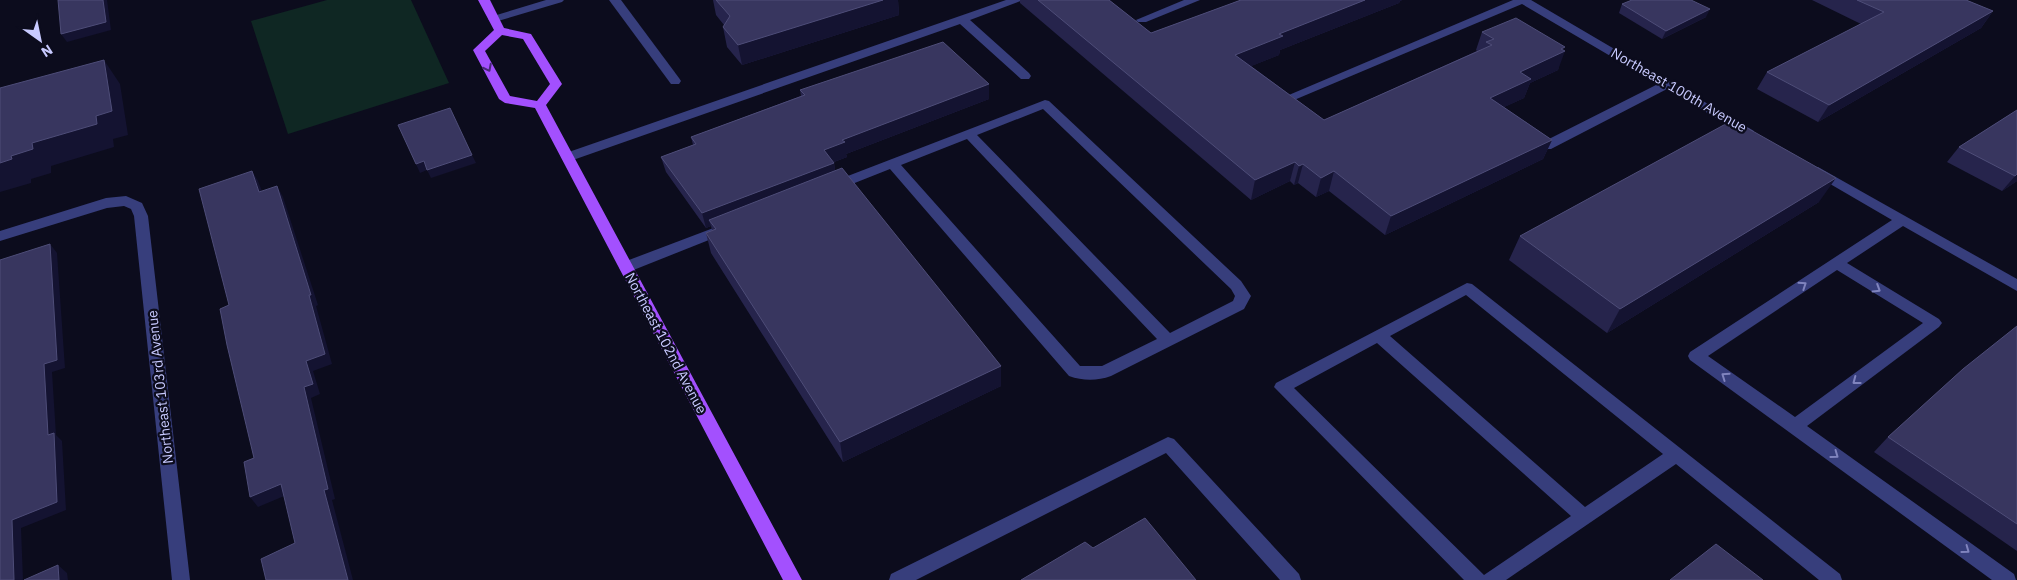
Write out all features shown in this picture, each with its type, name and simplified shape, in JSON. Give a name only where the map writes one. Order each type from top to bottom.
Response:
[{"type":"main road","points":[[484,0],[500,31]]},
{"type":"main road","points":[[500,31],[527,36],[556,84],[540,105],[505,99],[492,76],[479,50],[500,31]]},
{"type":"main road","name":"Northeast 102nd Avenue","points":[[540,105],[793,580]]},
{"type":"street","points":[[494,19],[558,0]]},
{"type":"street","points":[[615,0],[675,81]]},
{"type":"street","points":[[568,157],[1017,0]]},
{"type":"street","points":[[1142,20],[1194,0]]},
{"type":"street","points":[[1283,100],[1523,0]]},
{"type":"street","name":"Northeast 100th Avenue","points":[[1523,0],[1761,138]]},
{"type":"street","points":[[962,20],[1025,76]]},
{"type":"street","points":[[1546,146],[1667,84]]},
{"type":"street","points":[[819,192],[892,163],[1045,104],[1236,284],[1243,296],[1239,305],[1105,372],[1089,374],[1075,372],[892,163]]},
{"type":"street","points":[[1720,133],[1737,124]]},
{"type":"street","points":[[969,134],[1168,341]]},
{"type":"street","points":[[1803,162],[2017,286]]},
{"type":"street","name":"Northeast 103rd Avenue","points":[[0,236],[81,210],[126,201],[137,206],[141,216],[181,580]]},
{"type":"street","points":[[1902,220],[1696,356],[2008,580]]},
{"type":"street","points":[[626,267],[736,224]]},
{"type":"street","points":[[1795,426],[1934,323],[1836,263]]},
{"type":"street","points":[[1477,580],[1282,387],[1466,288],[1832,580]]},
{"type":"street","points":[[1378,335],[1584,517]]},
{"type":"street","points":[[898,580],[1168,444],[1292,580]]},
{"type":"street","points":[[1491,580],[1676,455]]},
{"type":"green space","points":[[327,0],[411,0],[449,83],[288,134],[251,21]]},
{"type":"building","points":[[58,0],[103,0],[106,22],[61,34]]},
{"type":"building","points":[[716,0],[883,0],[738,45],[723,27],[730,16]]},
{"type":"building","points":[[1038,0],[1109,0],[1151,33],[1241,0],[1365,0],[1279,34],[1283,36],[1235,55],[1324,120],[1492,45],[1486,42],[1494,39],[1482,32],[1516,18],[1565,47],[1561,49],[1565,51],[1520,72],[1531,79],[1490,98],[1552,140],[1391,216],[1334,171],[1321,178],[1303,164],[1299,166],[1295,162],[1255,180]]},
{"type":"building","points":[[1632,0],[1691,0],[1710,9],[1666,31],[1622,4]]},
{"type":"building","points":[[1857,0],[1966,0],[1993,11],[1829,105],[1767,72],[1884,12]]},
{"type":"building","points":[[943,42],[989,84],[842,140],[845,142],[824,150],[834,163],[702,213],[661,157],[696,144],[691,137],[805,95],[800,90]]},
{"type":"building","points":[[104,60],[112,111],[96,116],[97,124],[32,143],[33,149],[11,156],[12,159],[0,163],[0,88]]},
{"type":"building","points":[[450,108],[472,155],[427,170],[424,161],[416,164],[398,125]]},
{"type":"building","points":[[2017,110],[2017,174],[2015,176],[1959,147]]},
{"type":"building","points":[[1733,120],[1836,178],[1620,309],[1520,236]]},
{"type":"building","points":[[842,168],[1001,366],[840,442],[706,233],[716,229],[709,220]]},
{"type":"building","points":[[252,171],[259,192],[277,186],[311,295],[309,295],[325,354],[306,361],[313,384],[304,387],[328,489],[324,490],[348,580],[266,580],[261,559],[295,543],[281,484],[250,497],[244,462],[254,458],[220,309],[229,305],[199,189]]},
{"type":"building","points":[[50,244],[57,360],[44,364],[48,435],[54,433],[57,502],[12,520],[14,580],[0,580],[0,260]]},
{"type":"building","points":[[2017,326],[2017,524],[1888,437],[1963,369]]},
{"type":"building","points":[[1145,518],[1196,580],[1021,580],[1085,542],[1093,548]]},
{"type":"building","points":[[1716,544],[1763,580],[1670,580]]},
{"type":"building","points":[[58,565],[59,580],[24,580]]}]
